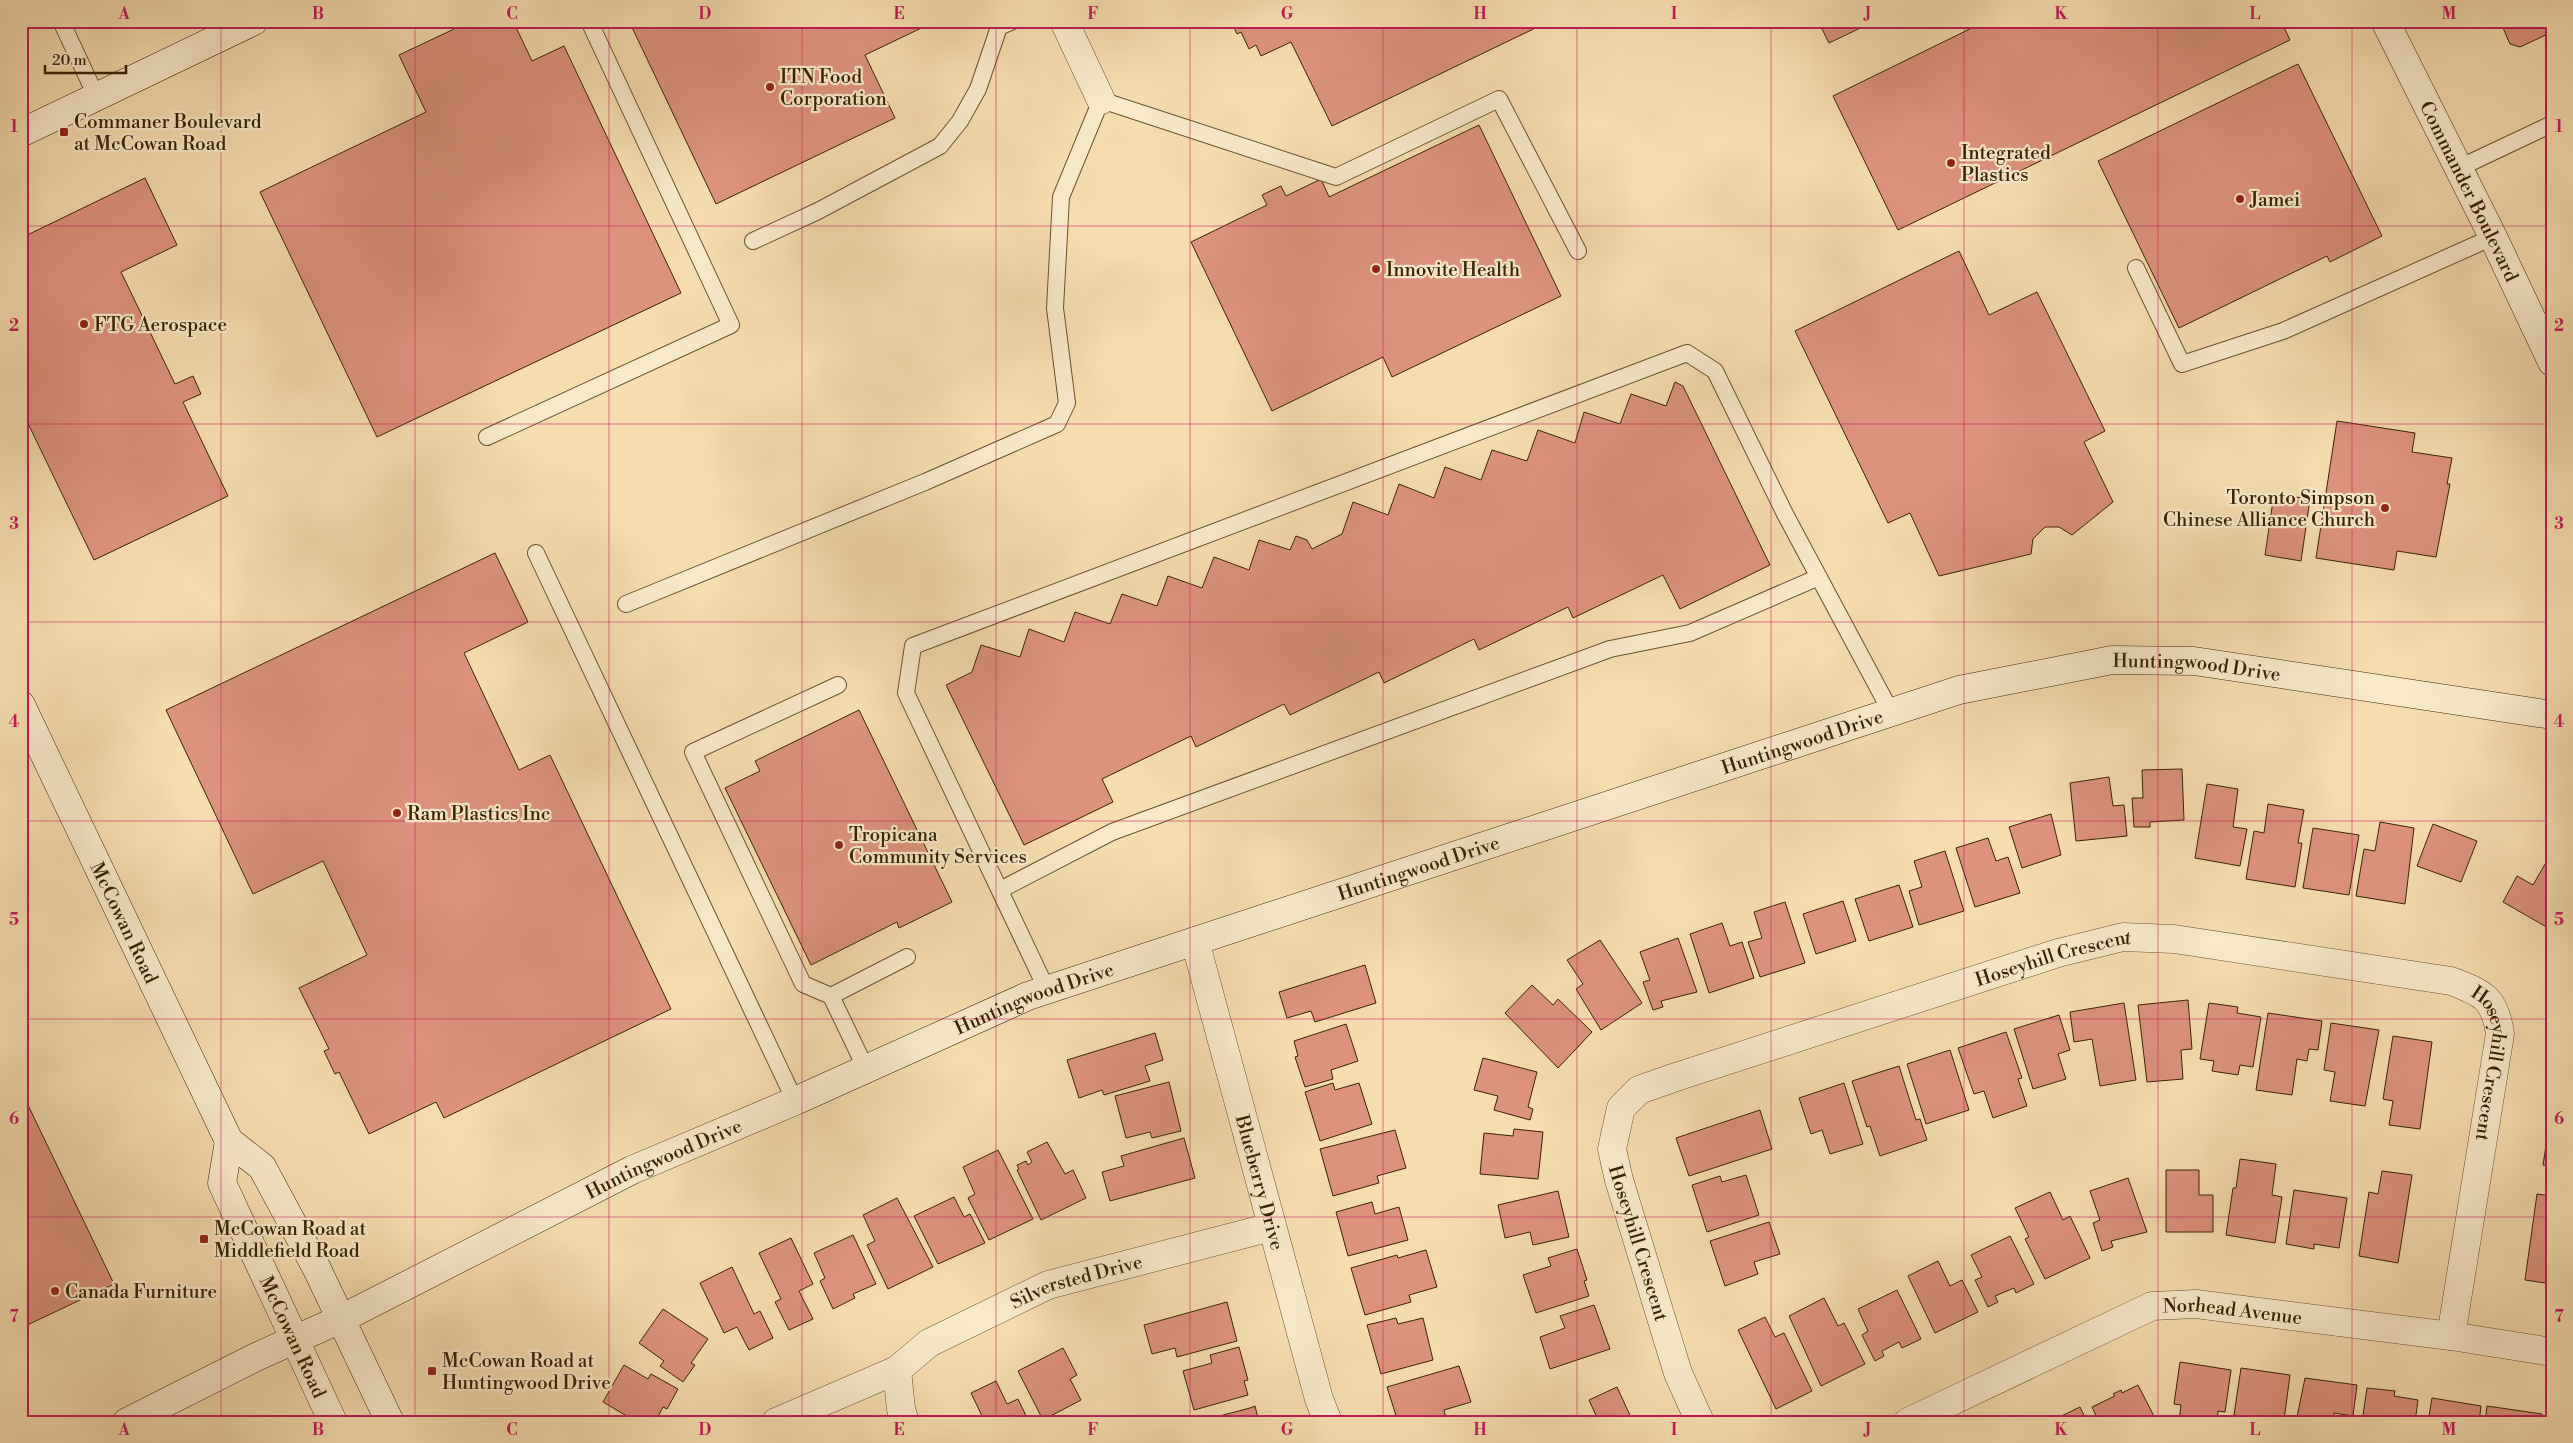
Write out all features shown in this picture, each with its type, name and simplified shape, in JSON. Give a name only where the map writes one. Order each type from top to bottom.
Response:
[{"type":"street","points":[[21,134],[254,21]]},
{"type":"street","points":[[1064,21],[1101,100]]},
{"type":"street","name":"Commander Boulevard","points":[[2385,21],[2493,237],[2552,362]]},
{"type":"street","name":"Huntingwood Drive","points":[[128,1421],[293,1340],[341,1319],[632,1170],[795,1102],[1010,1004],[1195,941],[1959,690],[2112,660],[2194,661],[2552,714]]},
{"type":"street","name":"McCowan Road","points":[[21,705],[229,1141],[262,1168],[341,1319],[390,1422]]},
{"type":"street","name":"Hoseyhill Crescent","points":[[1700,1422],[1678,1373],[1618,1180],[1612,1149],[1620,1108],[1639,1090],[1673,1078],[2058,953],[2123,937],[2174,938],[2451,981],[2478,991],[2490,1004],[2497,1014],[2500,1034],[2451,1336]]},
{"type":"street","name":"Blueberry Drive","points":[[1195,941],[1271,1227],[1319,1399],[1328,1422]]},
{"type":"street","name":"McCowan Road","points":[[229,1141],[222,1183],[293,1340],[333,1422]]},
{"type":"street","name":"Silversted Drive","points":[[776,1422],[897,1370],[929,1343],[1048,1285],[1271,1227]]},
{"type":"street","name":"Norhead Avenue","points":[[1908,1422],[2152,1306],[2196,1304],[2451,1336],[2552,1352]]},
{"type":"street","points":[[897,1370],[901,1409],[905,1422]]},
{"type":"lane","points":[[61,21],[96,96]]},
{"type":"lane","points":[[486,437],[731,325],[588,21]]},
{"type":"lane","points":[[754,241],[818,211],[940,146],[960,120],[978,89],[1003,23]]},
{"type":"lane","points":[[626,604],[926,482],[1058,424],[1067,403],[1055,308],[1061,197],[1101,100],[1336,177],[1498,99],[1578,251]]},
{"type":"lane","points":[[2459,168],[2552,124]]},
{"type":"lane","points":[[2136,268],[2182,364],[2283,331],[2493,237]]},
{"type":"lane","points":[[1047,990],[906,693],[913,646],[1687,353],[1715,371],[1819,577],[1891,712]]},
{"type":"lane","points":[[536,553],[795,1102]]},
{"type":"lane","points":[[1000,890],[1112,832],[1610,650],[1690,633],[1819,577]]},
{"type":"lane","points":[[838,685],[692,752],[803,984],[831,996],[866,1069]]},
{"type":"lane","points":[[831,996],[907,957]]},
{"type":"building","points":[[471,21],[513,21],[532,61],[564,46],[681,293],[377,437],[260,192],[426,112],[399,55]]},
{"type":"building","name":"ITN Food Corporation","points":[[629,21],[936,21],[865,55],[895,118],[716,204]]},
{"type":"building","points":[[1231,21],[1550,21],[1332,126],[1291,42],[1261,56],[1256,45],[1249,49],[1241,32],[1237,34]]},
{"type":"building","points":[[1818,21],[1875,21],[1829,43]]},
{"type":"building","name":"Integrated Plastics","points":[[1986,21],[2281,21],[2290,40],[1898,230],[1833,96]]},
{"type":"building","points":[[2500,21],[2552,21],[2552,32],[2520,47],[2510,44]]},
{"type":"building","name":"Jamei","points":[[2298,64],[2382,236],[2330,262],[2327,256],[2179,328],[2098,161]]},
{"type":"building","name":"Innovite Health","points":[[1479,125],[1561,296],[1392,377],[1383,357],[1272,411],[1191,242],[1267,205],[1262,195],[1281,186],[1286,196],[1321,179],[1329,197]]},
{"type":"building","name":"FTG Aerospace","points":[[145,178],[177,245],[121,272],[175,384],[193,376],[201,394],[183,402],[228,496],[94,560],[21,409],[21,238]]},
{"type":"building","points":[[1959,251],[1989,315],[2037,292],[2105,431],[2084,442],[2113,502],[2072,535],[2059,527],[2045,527],[2033,539],[2031,554],[1939,576],[1910,513],[1888,523],[1795,331]]},
{"type":"building","points":[[1675,382],[1683,386],[1770,565],[1680,609],[1663,575],[1573,618],[1568,607],[1479,650],[1474,639],[1384,683],[1379,672],[1290,715],[1284,704],[1196,747],[1191,736],[1102,779],[1113,802],[1024,845],[946,685],[972,672],[981,645],[1020,657],[1029,629],[1064,642],[1075,612],[1110,624],[1122,594],[1157,606],[1168,576],[1202,588],[1214,557],[1249,570],[1259,540],[1290,550],[1296,536],[1307,540],[1312,549],[1342,534],[1353,502],[1388,515],[1399,484],[1434,498],[1445,467],[1481,480],[1492,450],[1527,461],[1538,430],[1575,443],[1584,412],[1620,424],[1631,394],[1666,406]]},
{"type":"building","name":"Toronto Simpson Chinese Alliance Church","points":[[2337,421],[2415,433],[2412,452],[2452,458],[2447,484],[2450,484],[2436,557],[2397,551],[2394,570],[2316,558]]},
{"type":"building","points":[[2274,494],[2310,499],[2301,561],[2265,555]]},
{"type":"building","name":"Ram Plastics Inc","points":[[495,553],[528,622],[464,653],[519,770],[550,755],[671,1009],[444,1118],[436,1102],[369,1134],[339,1072],[335,1074],[324,1051],[329,1049],[299,988],[367,955],[323,861],[253,894],[166,710]]},
{"type":"building","name":"Tropicana Community Services","points":[[859,710],[952,902],[899,928],[897,922],[811,965],[725,788],[760,771],[755,761]]},
{"type":"building","points":[[2182,769],[2184,820],[2150,822],[2150,827],[2134,827],[2132,798],[2143,798],[2142,770]]},
{"type":"building","points":[[2109,777],[2113,806],[2124,805],[2127,836],[2076,841],[2070,783]]},
{"type":"building","points":[[2207,784],[2238,789],[2233,827],[2247,829],[2240,866],[2195,858]]},
{"type":"building","points":[[2268,804],[2304,810],[2298,843],[2302,843],[2295,887],[2246,879],[2254,831],[2264,833]]},
{"type":"building","points":[[2051,814],[2061,855],[2022,868],[2009,827]]},
{"type":"building","points":[[2380,822],[2414,828],[2405,904],[2356,896],[2364,849],[2375,851]]},
{"type":"building","points":[[2433,824],[2477,841],[2461,882],[2417,866]]},
{"type":"building","points":[[2313,828],[2359,835],[2349,895],[2303,888]]},
{"type":"building","points":[[1988,838],[1996,861],[2008,857],[2020,893],[1975,907],[1956,848]]},
{"type":"building","points":[[1945,851],[1964,911],[1919,925],[1909,891],[1922,887],[1914,861]]},
{"type":"building","points":[[2552,852],[2552,926],[2550,929],[2503,902],[2517,876],[2533,885]]},
{"type":"building","points":[[1899,885],[1913,927],[1869,941],[1855,899]]},
{"type":"building","points":[[1843,901],[1856,941],[1816,954],[1803,914]]},
{"type":"building","points":[[1785,902],[1805,963],[1760,977],[1748,942],[1762,938],[1754,912]]},
{"type":"building","points":[[1722,923],[1730,946],[1742,942],[1754,978],[1709,993],[1690,934]]},
{"type":"building","points":[[1678,938],[1697,992],[1661,1001],[1663,1007],[1653,1010],[1643,982],[1650,980],[1640,952]]},
{"type":"building","points":[[1600,940],[1642,1003],[1601,1030],[1576,989],[1583,984],[1567,960]]},
{"type":"building","points":[[1365,965],[1376,1003],[1315,1022],[1311,1011],[1287,1018],[1279,992]]},
{"type":"building","points":[[1532,985],[1553,1005],[1558,999],[1592,1032],[1558,1068],[1505,1013]]},
{"type":"building","points":[[2188,1000],[2192,1049],[2181,1050],[2183,1079],[2147,1082],[2138,1005]]},
{"type":"building","points":[[2124,1003],[2136,1080],[2100,1086],[2092,1039],[2074,1042],[2070,1012]]},
{"type":"building","points":[[2209,1003],[2238,1007],[2237,1013],[2261,1017],[2253,1067],[2240,1065],[2238,1075],[2212,1071],[2214,1061],[2200,1059]]},
{"type":"building","points":[[2268,1013],[2322,1021],[2318,1050],[2309,1049],[2307,1061],[2297,1059],[2292,1095],[2256,1090]]},
{"type":"building","points":[[2059,1015],[2070,1050],[2058,1054],[2066,1079],[2033,1089],[2014,1029]]},
{"type":"building","points":[[2331,1023],[2379,1030],[2365,1106],[2330,1101],[2335,1072],[2324,1070]]},
{"type":"building","points":[[1346,1024],[1358,1061],[1331,1070],[1333,1079],[1305,1087],[1295,1057],[1298,1056],[1294,1041]]},
{"type":"building","points":[[2006,1032],[2022,1078],[2018,1079],[2027,1106],[1993,1118],[1984,1091],[1974,1094],[1958,1048]]},
{"type":"building","points":[[1155,1033],[1163,1060],[1145,1066],[1150,1081],[1104,1095],[1102,1090],[1079,1098],[1067,1060]]},
{"type":"building","points":[[2393,1036],[2432,1042],[2420,1129],[2389,1125],[2393,1101],[2383,1099]]},
{"type":"building","points":[[1950,1050],[1969,1110],[1926,1124],[1907,1064]]},
{"type":"building","points":[[1483,1058],[1537,1072],[1528,1107],[1533,1109],[1530,1120],[1494,1110],[1498,1096],[1474,1090]]},
{"type":"building","points":[[1899,1066],[1916,1120],[1920,1119],[1927,1140],[1880,1156],[1870,1126],[1867,1127],[1852,1081]]},
{"type":"building","points":[[1169,1082],[1181,1131],[1152,1138],[1150,1132],[1126,1138],[1115,1096]]},
{"type":"building","points":[[1333,1083],[1335,1090],[1359,1083],[1372,1124],[1320,1141],[1305,1092]]},
{"type":"building","points":[[1844,1083],[1863,1144],[1830,1154],[1822,1130],[1811,1134],[1799,1098]]},
{"type":"building","points":[[27,1103],[114,1284],[21,1328],[21,1106]]},
{"type":"building","points":[[1760,1110],[1772,1149],[1689,1176],[1676,1138]]},
{"type":"building","points":[[2552,1113],[2552,1167],[2543,1165]]},
{"type":"building","points":[[1514,1129],[1543,1132],[1538,1179],[1480,1174],[1484,1133],[1513,1136]]},
{"type":"building","points":[[1395,1130],[1406,1168],[1377,1176],[1379,1183],[1333,1196],[1320,1149]]},
{"type":"building","points":[[1184,1138],[1195,1178],[1110,1201],[1102,1172],[1124,1166],[1121,1156]]},
{"type":"building","points":[[1047,1142],[1065,1174],[1073,1170],[1086,1198],[1041,1220],[1017,1170],[1019,1169],[1017,1165],[1026,1161],[1028,1165],[1032,1162],[1027,1152]]},
{"type":"building","points":[[998,1150],[1033,1219],[989,1240],[968,1198],[975,1194],[963,1167]]},
{"type":"building","points":[[2240,1159],[2276,1164],[2272,1195],[2282,1197],[2275,1243],[2226,1235],[2233,1188],[2236,1188]]},
{"type":"building","points":[[2166,1170],[2199,1170],[2199,1195],[2213,1195],[2213,1232],[2166,1232]]},
{"type":"building","points":[[2382,1171],[2412,1175],[2398,1263],[2359,1256],[2369,1192],[2378,1194]]},
{"type":"building","points":[[1746,1175],[1759,1215],[1707,1232],[1692,1185],[1720,1176],[1722,1182]]},
{"type":"building","points":[[2128,1178],[2147,1232],[2111,1241],[2113,1247],[2102,1251],[2093,1223],[2100,1220],[2090,1191]]},
{"type":"building","points":[[2294,1190],[2347,1198],[2339,1248],[2314,1244],[2314,1249],[2286,1244]]},
{"type":"building","points":[[1558,1191],[1569,1237],[1533,1245],[1530,1232],[1505,1238],[1498,1205]]},
{"type":"building","points":[[2050,1192],[2063,1220],[2070,1216],[2090,1258],[2045,1279],[2025,1239],[2029,1237],[2015,1208]]},
{"type":"building","points":[[2537,1194],[2552,1196],[2552,1284],[2525,1280]]},
{"type":"building","points":[[954,1197],[964,1217],[970,1214],[985,1243],[938,1264],[914,1216]]},
{"type":"building","points":[[897,1198],[933,1267],[888,1289],[867,1245],[875,1241],[863,1215]]},
{"type":"building","points":[[1372,1202],[1375,1214],[1399,1207],[1408,1240],[1348,1256],[1336,1212]]},
{"type":"building","points":[[1769,1222],[1780,1254],[1754,1262],[1758,1274],[1725,1286],[1710,1241]]},
{"type":"building","points":[[853,1235],[876,1284],[853,1294],[855,1298],[833,1309],[820,1281],[825,1278],[814,1253]]},
{"type":"building","points":[[2010,1236],[2034,1284],[2016,1293],[2014,1288],[1995,1296],[1998,1302],[1988,1307],[1975,1280],[1982,1277],[1971,1255]]},
{"type":"building","points":[[791,1238],[813,1284],[799,1291],[813,1319],[789,1330],[775,1302],[781,1299],[759,1253]]},
{"type":"building","points":[[1577,1249],[1587,1280],[1584,1281],[1589,1296],[1536,1313],[1523,1275],[1551,1266],[1548,1258]]},
{"type":"building","points":[[1426,1250],[1437,1287],[1409,1295],[1411,1302],[1365,1315],[1351,1268],[1397,1255],[1398,1258]]},
{"type":"building","points":[[1938,1261],[1950,1286],[1962,1280],[1978,1312],[1935,1333],[1908,1276]]},
{"type":"building","points":[[732,1267],[754,1314],[760,1311],[773,1338],[749,1350],[737,1327],[724,1333],[700,1283]]},
{"type":"building","points":[[1897,1290],[1921,1339],[1902,1348],[1899,1342],[1882,1351],[1884,1356],[1875,1361],[1862,1335],[1868,1331],[1858,1309]]},
{"type":"building","points":[[1824,1298],[1838,1326],[1844,1323],[1865,1364],[1821,1386],[1789,1316]]},
{"type":"building","points":[[1227,1302],[1237,1341],[1177,1357],[1175,1348],[1152,1354],[1144,1325]]},
{"type":"building","points":[[1594,1305],[1610,1349],[1550,1369],[1540,1337],[1565,1328],[1560,1316]]},
{"type":"building","points":[[663,1309],[708,1339],[691,1363],[695,1365],[683,1382],[660,1366],[664,1361],[639,1343]]},
{"type":"building","points":[[1765,1317],[1775,1337],[1784,1333],[1812,1391],[1776,1409],[1738,1330]]},
{"type":"building","points":[[1396,1318],[1398,1324],[1423,1318],[1433,1360],[1381,1374],[1367,1325]]},
{"type":"building","points":[[1239,1347],[1248,1380],[1244,1381],[1248,1395],[1194,1410],[1183,1371],[1212,1363],[1210,1355]]},
{"type":"building","points":[[1063,1348],[1077,1375],[1070,1379],[1081,1400],[1043,1420],[1018,1371]]},
{"type":"building","points":[[2180,1362],[2231,1370],[2225,1412],[2218,1411],[2217,1422],[2179,1422],[2181,1405],[2174,1404]]},
{"type":"building","points":[[624,1365],[648,1379],[651,1374],[678,1389],[667,1409],[663,1407],[655,1422],[637,1422],[603,1402]]},
{"type":"building","points":[[1459,1366],[1471,1402],[1444,1410],[1446,1419],[1437,1422],[1398,1422],[1387,1387]]},
{"type":"building","points":[[2241,1368],[2290,1375],[2284,1420],[2244,1422],[2245,1417],[2234,1415]]},
{"type":"building","points":[[2305,1378],[2357,1385],[2353,1416],[2334,1413],[2333,1422],[2296,1422]]},
{"type":"building","points":[[996,1381],[1007,1404],[1018,1399],[1029,1422],[992,1422],[990,1418],[984,1420],[971,1393]]},
{"type":"building","points":[[2138,1385],[2157,1422],[2099,1422],[2092,1407],[2115,1396],[2113,1394],[2121,1390],[2122,1393]]},
{"type":"building","points":[[1617,1387],[1633,1422],[1599,1422],[1589,1400]]},
{"type":"building","points":[[2367,1388],[2395,1391],[2394,1396],[2418,1400],[2415,1422],[2362,1422]]},
{"type":"building","points":[[2432,1398],[2481,1406],[2479,1422],[2428,1422]]},
{"type":"building","points":[[1255,1406],[1259,1422],[1197,1422],[1250,1408]]},
{"type":"building","points":[[2487,1406],[2542,1414],[2541,1422],[2485,1422]]},
{"type":"building","points":[[2080,1407],[2087,1422],[2049,1422]]},
{"type":"place","name":"ITN Food Corporation","points":[[770,87]]},
{"type":"place","name":"Commaner Boulevard at McCowan Road","points":[[64,132]]},
{"type":"place","name":"Integrated Plastics","points":[[1951,163]]},
{"type":"place","name":"Jamei","points":[[2240,199]]},
{"type":"place","name":"Innovite Health","points":[[1376,269]]},
{"type":"place","name":"FTG Aerospace","points":[[84,324]]},
{"type":"place","name":"Toronto Simpson Chinese Alliance Church","points":[[2385,508]]},
{"type":"place","name":"Ram Plastics Inc","points":[[397,813]]},
{"type":"place","name":"Tropicana Community Services","points":[[839,845]]},
{"type":"place","name":"McCowan Road at Middlefield Road","points":[[204,1239]]},
{"type":"place","name":"Canada Furniture","points":[[55,1291]]},
{"type":"place","name":"McCowan Road at Huntingwood Drive","points":[[432,1371]]}]
